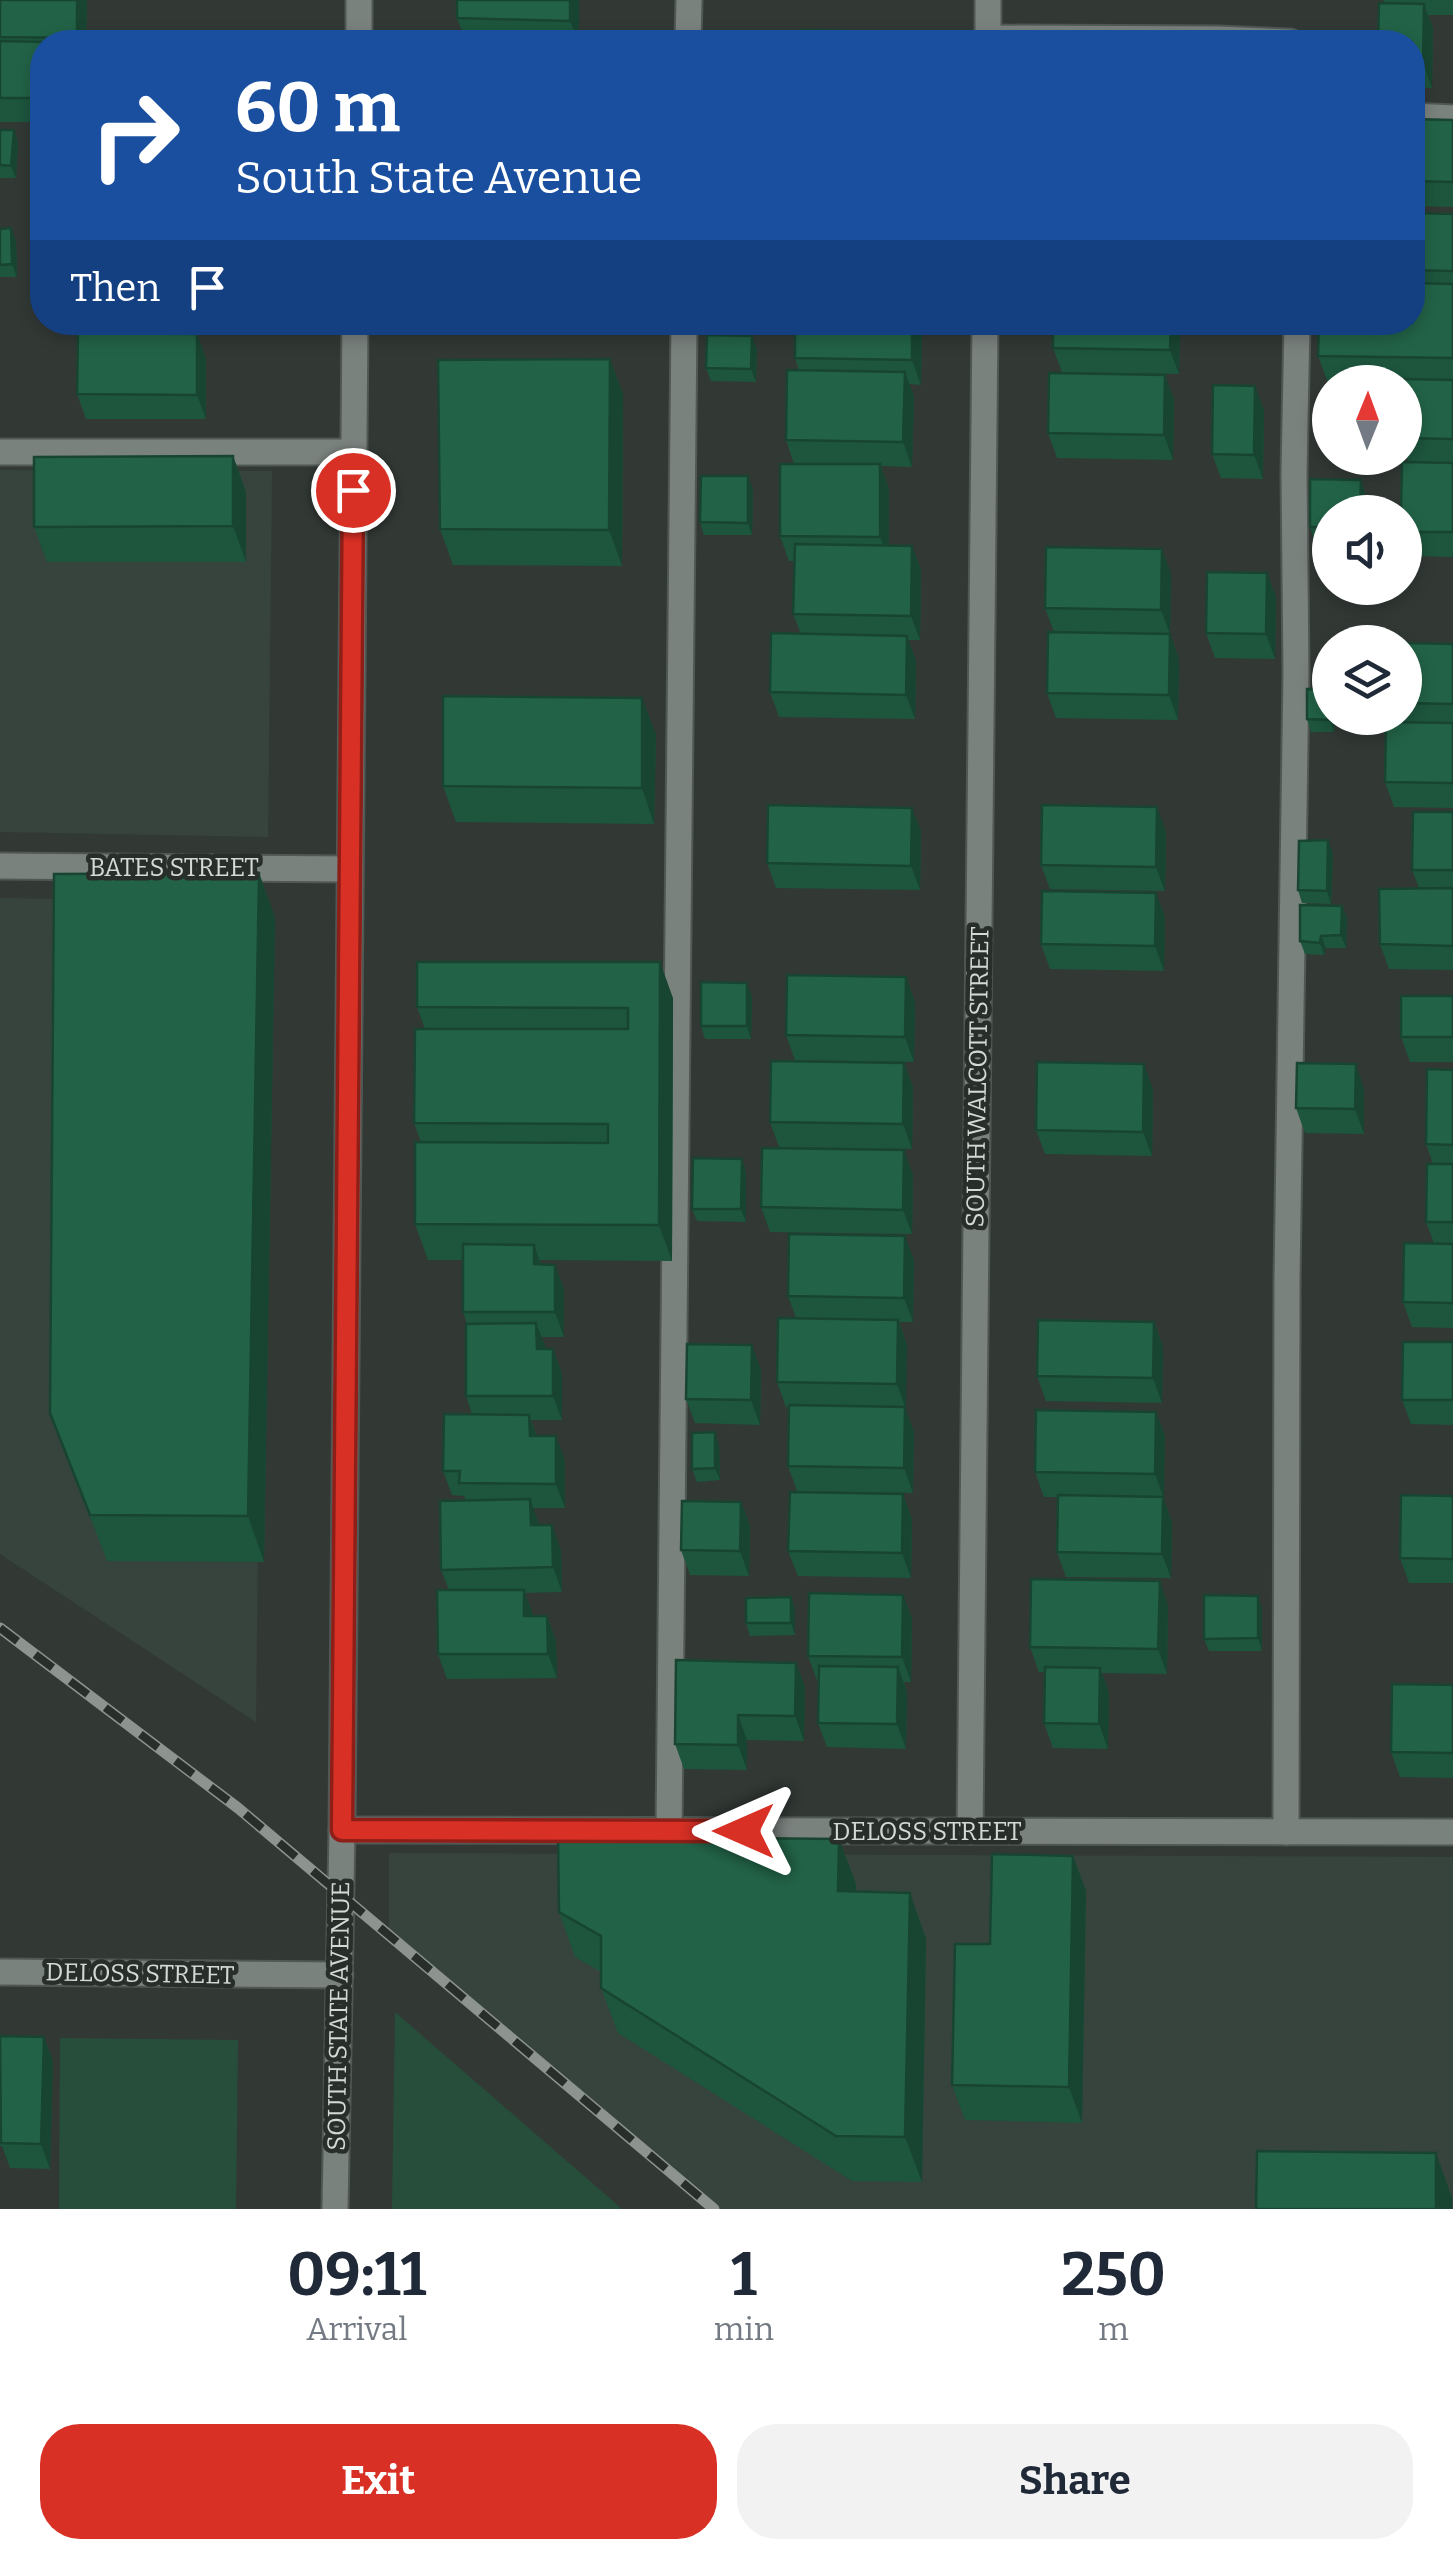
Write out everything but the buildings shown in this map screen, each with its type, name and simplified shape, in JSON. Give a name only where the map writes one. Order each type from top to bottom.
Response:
[{"type":"street","points":[[358,30],[359,0]]},
{"type":"street","points":[[689,30],[690,0]]},
{"type":"street","points":[[988,0],[988,30]]},
{"type":"street","points":[[1425,117],[1453,118]]},
{"type":"street","name":"SOUTH STATE AVENUE","points":[[335,2209],[355,335]]},
{"type":"street","points":[[669,1831],[684,335]]},
{"type":"street","name":"SOUTH WALCOTT STREET","points":[[970,1831],[985,335]]},
{"type":"street","points":[[1286,1832],[1297,335]]},
{"type":"street","points":[[0,452],[354,452]]},
{"type":"street","name":"BATES STREET","points":[[0,866],[349,868]]},
{"type":"street","name":"DELOSS STREET","points":[[342,1830],[1453,1832]]},
{"type":"street","name":"DELOSS STREET","points":[[0,1972],[340,1975]]},
{"type":"shaded area","points":[[0,470],[272,471],[268,837],[0,832]]},
{"type":"shaded area","points":[[0,898],[265,902],[256,1722],[0,1554]]},
{"type":"shaded area","points":[[389,1853],[1453,1857],[1453,2209],[714,2209],[389,1934]]},
{"type":"green space","points":[[395,2012],[622,2209],[392,2209]]},
{"type":"green space","points":[[60,2038],[238,2040],[236,2209],[59,2209]]},
{"type":"railway","points":[[0,1628],[238,1808],[714,2209]]},
{"type":"route","points":[[353,490],[342,1830],[744,1831]]}]
